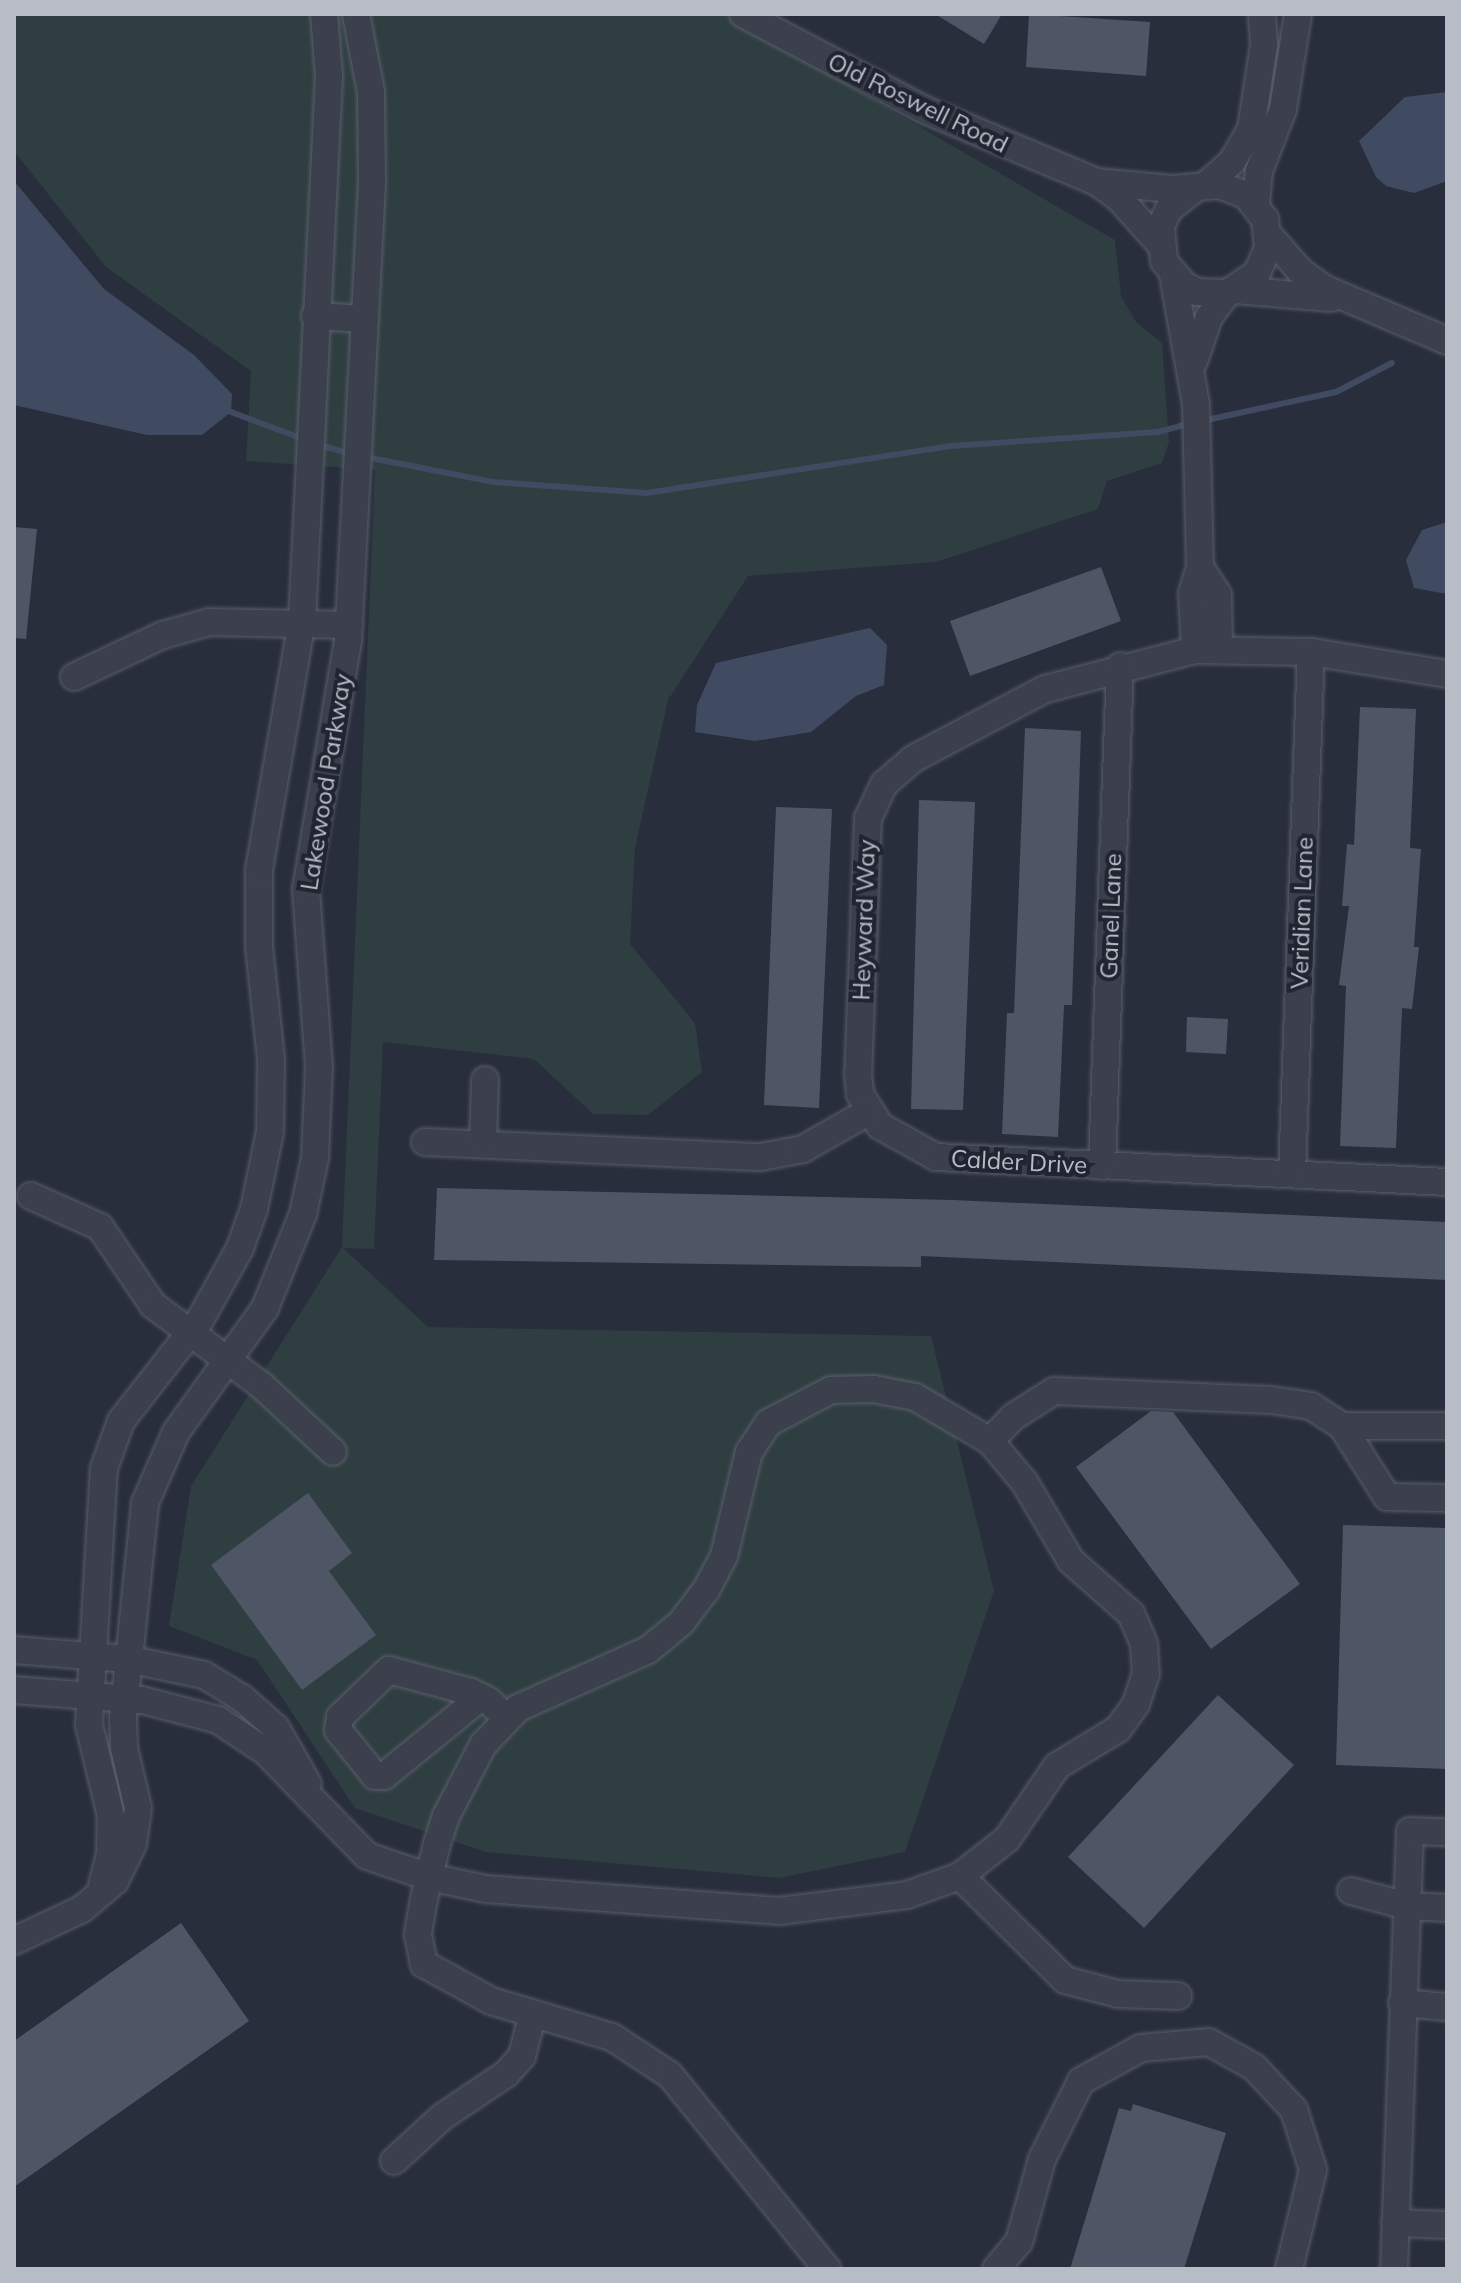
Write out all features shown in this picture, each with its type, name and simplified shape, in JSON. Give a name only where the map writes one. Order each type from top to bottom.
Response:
[{"type":"street","name":"Lakewood Parkway","points":[[99,1892],[110,1855],[111,1816],[90,1746],[89,1655],[101,1486],[108,1450],[130,1407],[190,1334],[240,1248],[264,1173],[272,1094],[259,870],[302,622],[329,76],[324,14]]},
{"type":"street","name":"Lakewood Parkway","points":[[14,1941],[64,1922],[125,1864],[138,1824],[124,1748],[124,1698],[141,1521],[151,1487],[176,1432],[229,1361],[284,1268],[315,1158],[319,1067],[306,889],[349,625],[373,137],[366,52],[356,14]]},
{"type":"street","name":"Old Roswell Road","points":[[743,14],[923,109],[1097,182],[1233,188],[1256,204]]},
{"type":"street","points":[[1160,244],[1169,209],[1232,162],[1251,129],[1264,45],[1262,14]]},
{"type":"street","points":[[1298,14],[1283,109],[1259,171],[1256,204],[1268,234],[1300,271],[1351,302],[1447,341]]},
{"type":"street","points":[[1264,45],[1291,47]]},
{"type":"street","name":"Old Roswell Road","points":[[1097,182],[1160,244],[1173,275]]},
{"type":"street","points":[[1193,364],[1209,317],[1231,291],[1257,273],[1268,234]]},
{"type":"street","points":[[1173,275],[1197,292],[1281,290],[1351,302]]},
{"type":"street","points":[[1173,275],[1193,364],[1200,567],[1218,595],[1207,649]]},
{"type":"street","points":[[315,316],[365,319]]},
{"type":"street","points":[[74,677],[184,627],[238,619],[349,625]]},
{"type":"street","name":"Heyward Way","points":[[868,1112],[858,1074],[865,837],[875,800],[897,772],[939,745],[1045,689],[1120,666],[1207,649],[1311,652],[1447,674]]},
{"type":"street","name":"Veridian Lane","points":[[1292,1174],[1311,652]]},
{"type":"street","name":"Ganel Lane","points":[[1102,1166],[1120,666]]},
{"type":"street","points":[[483,1144],[485,1080]]},
{"type":"street","points":[[425,1142],[761,1157],[803,1149],[868,1112]]},
{"type":"street","name":"Calder Drive","points":[[868,1112],[898,1139],[936,1157],[1447,1182]]},
{"type":"street","points":[[31,1196],[100,1227],[153,1305],[229,1361],[333,1452]]},
{"type":"street","points":[[14,1690],[124,1698],[218,1720],[265,1751],[367,1856],[429,1877],[486,1889],[779,1911],[869,1903],[960,1876],[1007,1839],[1057,1766],[1118,1729],[1136,1704],[1146,1674],[1144,1644],[1131,1614],[1071,1561],[1025,1483],[990,1441],[915,1397],[894,1391],[831,1390],[798,1403],[757,1435],[743,1470],[724,1556],[682,1622],[648,1650],[518,1708],[507,1719],[483,1745],[457,1790],[429,1877],[418,1934],[424,1964],[491,2001],[612,2037],[670,2075],[827,2269]]},
{"type":"street","points":[[990,1441],[1013,1417],[1054,1391],[1271,1400],[1311,1406],[1342,1426],[1387,1497],[1447,1498]]},
{"type":"street","points":[[1342,1426],[1447,1426]]},
{"type":"street","points":[[14,1650],[127,1659],[204,1675],[242,1698],[291,1750],[311,1795]]},
{"type":"street","points":[[481,1697],[384,1776],[375,1776],[338,1730],[340,1717],[389,1670],[481,1697],[507,1719]]},
{"type":"street","points":[[1394,2269],[1410,1831],[1447,1832]]},
{"type":"street","points":[[960,1876],[1065,1980],[1118,1994],[1178,1996]]},
{"type":"street","points":[[1351,1891],[1407,1906],[1447,1908]]},
{"type":"street","points":[[1402,2003],[1447,2007]]},
{"type":"street","points":[[394,2161],[442,2117],[506,2074],[522,2056],[533,2013]]},
{"type":"street","points":[[996,2269],[1019,2242],[1042,2159],[1081,2081],[1141,2048],[1209,2042],[1254,2067],[1294,2110],[1313,2170],[1289,2269]]},
{"type":"street","points":[[1395,2223],[1447,2225]]},
{"type":"shaded area","points":[[14,14],[725,14],[1115,240],[1121,296],[1136,322],[1162,343],[1169,442],[1162,463],[1107,481],[1098,509],[936,562],[748,576],[668,700],[635,848],[630,944],[695,1023],[702,1072],[648,1115],[593,1114],[534,1059],[383,1042],[374,1249],[343,1248],[428,1327],[931,1336],[994,1591],[905,1852],[780,1878],[486,1852],[355,1808],[257,1660],[169,1626],[191,1486],[342,1247],[375,470],[246,461],[251,371],[106,267],[14,151]]},
{"type":"water","points":[[1447,92],[1447,181],[1414,193],[1386,186],[1376,177],[1359,141],[1405,97]]},
{"type":"water","points":[[14,181],[104,289],[194,355],[232,394],[231,412],[202,435],[147,435],[14,405]]},
{"type":"water","points":[[1447,522],[1447,594],[1414,588],[1406,560],[1422,530]]},
{"type":"water","points":[[870,628],[887,645],[884,685],[856,696],[811,732],[755,741],[695,732],[697,705],[716,663]]},
{"type":"building","points":[[935,14],[1002,14],[984,44]]},
{"type":"building","points":[[1029,14],[1150,22],[1146,76],[1026,67]]},
{"type":"building","points":[[14,527],[37,529],[26,639],[14,638]]},
{"type":"building","points":[[1101,567],[1121,621],[970,676],[950,621]]},
{"type":"building","points":[[1360,707],[1416,709],[1410,848],[1421,849],[1414,947],[1419,947],[1412,1009],[1402,1008],[1396,1148],[1340,1146],[1346,986],[1339,985],[1349,906],[1342,906],[1347,844],[1354,845]]},
{"type":"building","points":[[1025,728],[1081,731],[1072,1005],[1064,1005],[1058,1137],[1002,1134],[1007,1013],[1014,1013]]},
{"type":"building","points":[[919,800],[975,802],[963,1110],[911,1109]]},
{"type":"building","points":[[776,807],[832,809],[819,1108],[764,1105]]},
{"type":"building","points":[[1187,1017],[1228,1019],[1226,1054],[1186,1052]]},
{"type":"building","points":[[437,1188],[953,1200],[1447,1222],[1447,1280],[921,1256],[921,1267],[434,1260]]},
{"type":"building","points":[[1151,1411],[1173,1412],[1300,1584],[1211,1649],[1076,1467]]},
{"type":"building","points":[[308,1493],[352,1553],[329,1571],[376,1635],[302,1690],[211,1565]]},
{"type":"building","points":[[1343,1525],[1447,1528],[1447,1769],[1336,1765]]},
{"type":"building","points":[[1218,1695],[1294,1765],[1144,1928],[1068,1857]]},
{"type":"building","points":[[181,1923],[249,2021],[14,2187],[14,2041]]},
{"type":"building","points":[[1133,2104],[1226,2133],[1184,2269],[1070,2269],[1119,2108],[1131,2111]]},
{"type":"waterway","points":[[1202,421],[1336,392],[1392,363]]},
{"type":"waterway","points":[[231,412],[306,440]]},
{"type":"waterway","points":[[366,457],[493,482],[647,493],[951,446],[1158,432],[1191,423]]},
{"type":"waterway","points":[[316,444],[351,454]]}]
